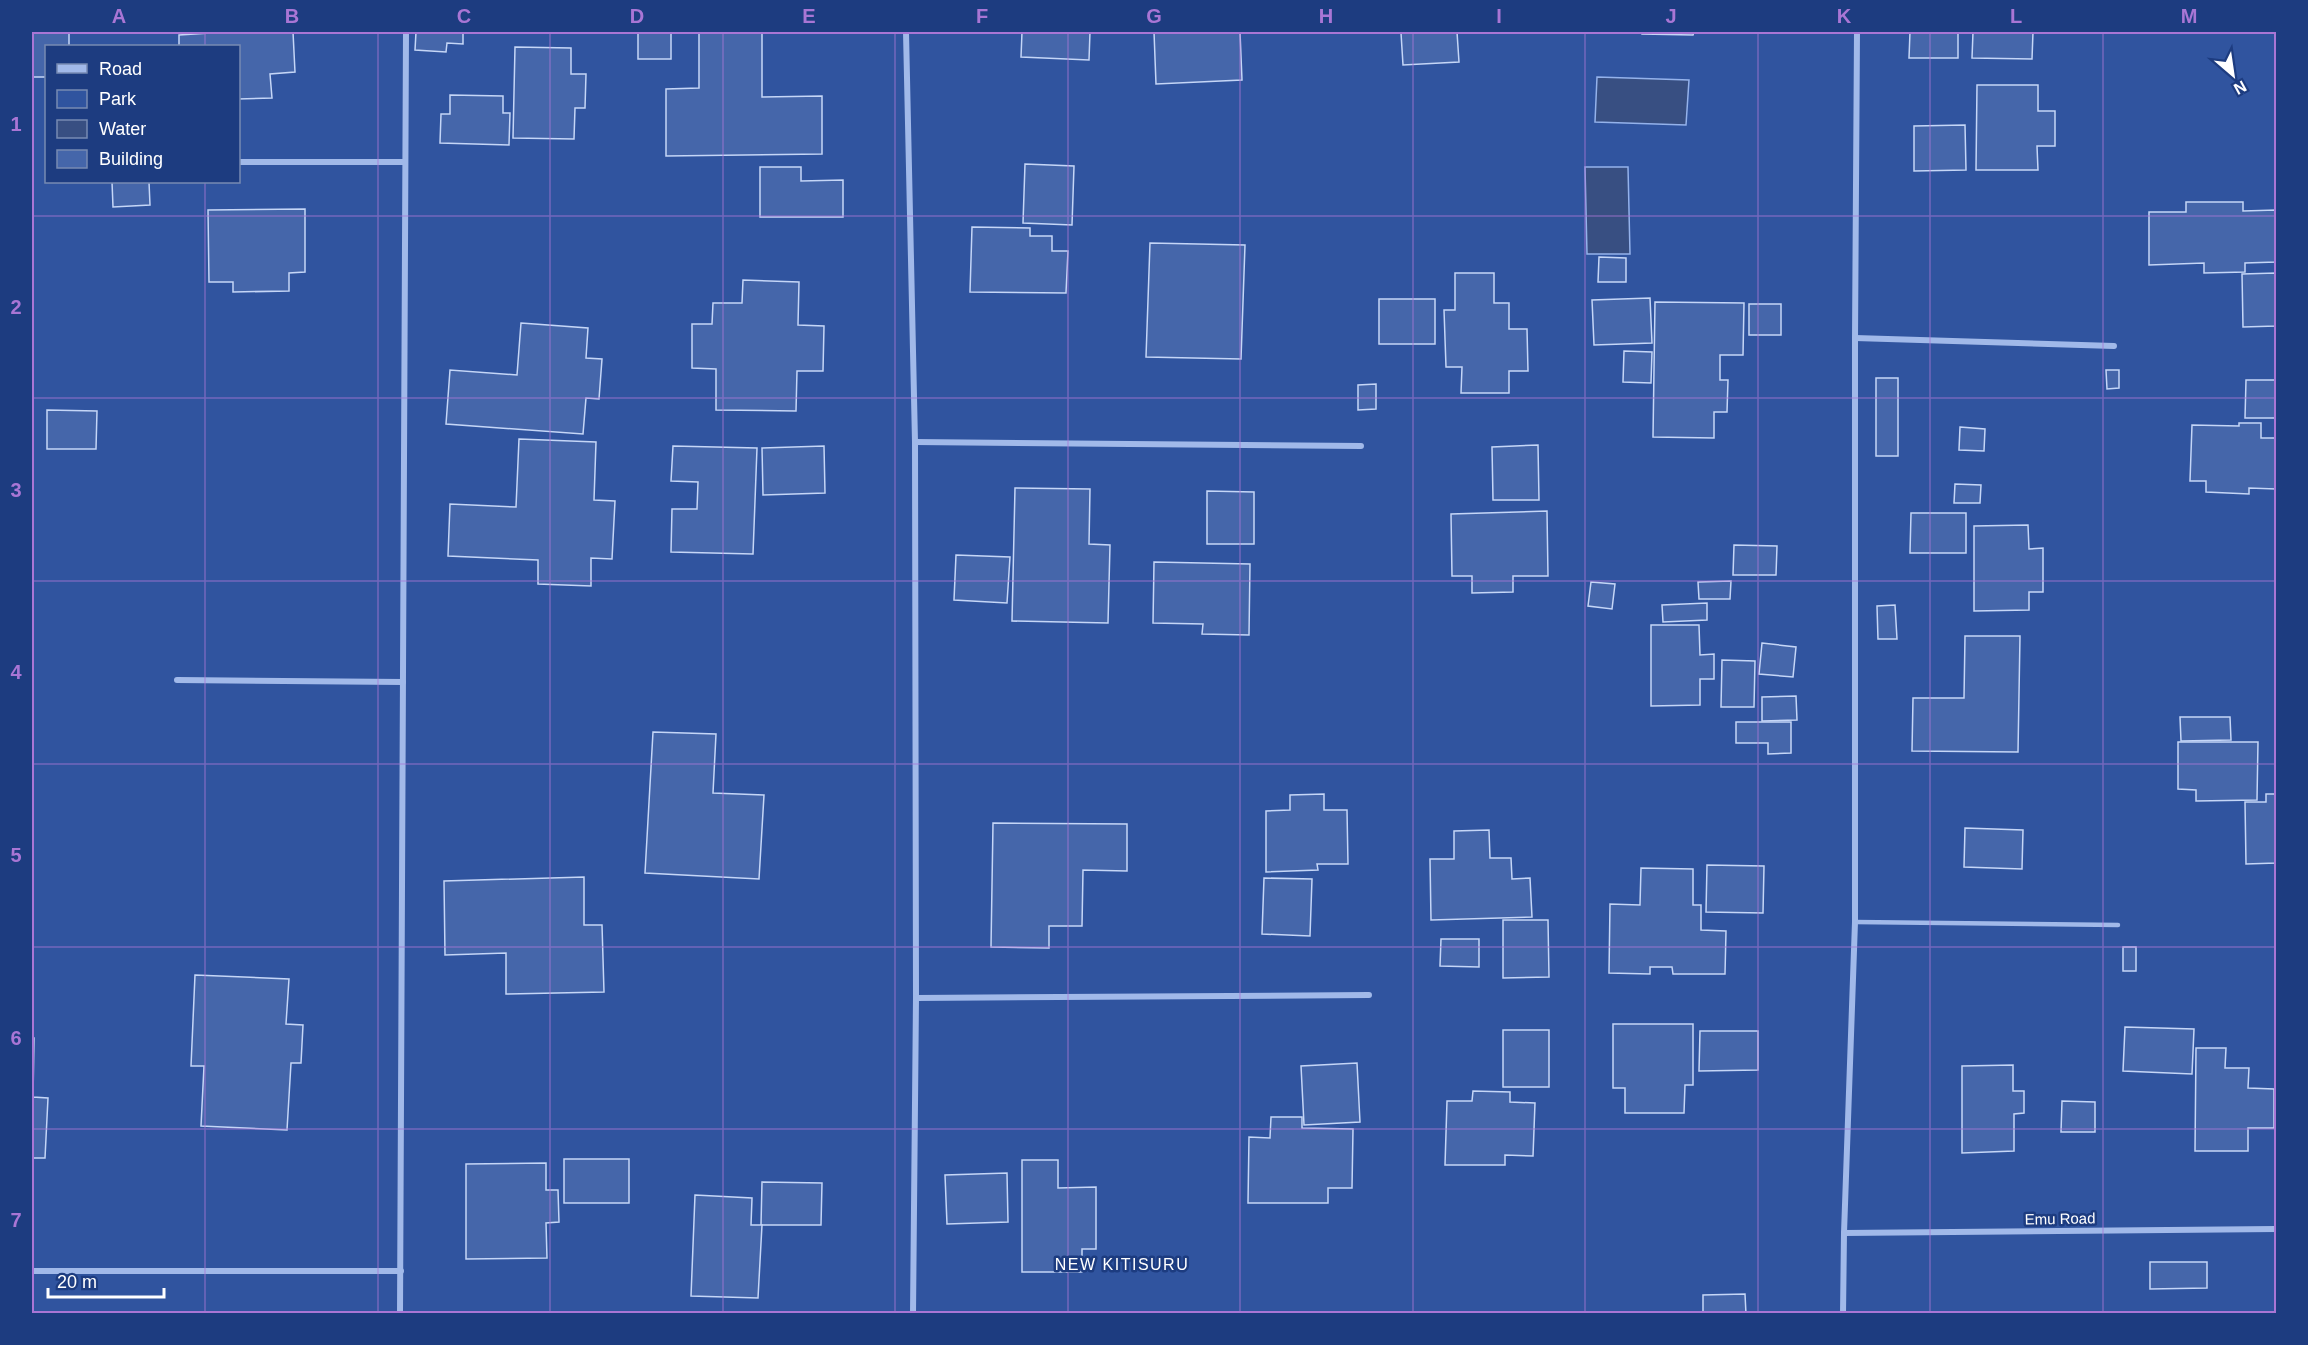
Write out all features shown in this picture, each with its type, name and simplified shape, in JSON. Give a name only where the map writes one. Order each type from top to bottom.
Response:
[{"type":"street","points":[[400,1314],[406,32]]},
{"type":"street","points":[[906,32],[915,442],[914,1314]]},
{"type":"street","points":[[1843,1314],[1856,922],[1857,32]]},
{"type":"street","points":[[240,162],[404,162]]},
{"type":"street","points":[[1855,338],[2114,346]]},
{"type":"street","points":[[915,442],[1361,446]]},
{"type":"street","points":[[177,680],[403,682]]},
{"type":"street","points":[[916,998],[1369,995]]},
{"type":"street","name":"Emu Road","points":[[1844,1233],[2277,1229]]},
{"type":"street","points":[[32,1271],[401,1271]]},
{"type":"lane","points":[[1856,922],[2118,925]]},
{"type":"green space","points":[[32,32],[2276,32],[2276,1313],[32,1313]]},
{"type":"water","points":[[1597,77],[1689,80],[1686,125],[1595,122]]},
{"type":"water","points":[[1585,167],[1628,167],[1630,254],[1587,254]]},
{"type":"building","points":[[32,32],[69,32],[69,45],[45,45],[45,77],[32,77]]},
{"type":"building","points":[[293,32],[295,72],[270,74],[272,98],[240,99],[240,45],[179,45],[179,35]]},
{"type":"building","points":[[416,32],[463,32],[463,44],[447,43],[446,52],[415,50]]},
{"type":"building","points":[[638,32],[671,32],[671,59],[638,59]]},
{"type":"building","points":[[699,32],[762,32],[762,97],[822,96],[822,154],[666,156],[666,89],[699,88]]},
{"type":"building","points":[[1022,32],[1090,32],[1089,60],[1021,57]]},
{"type":"building","points":[[1154,32],[1240,32],[1242,80],[1156,84]]},
{"type":"building","points":[[1457,32],[1459,62],[1403,65],[1401,33]]},
{"type":"building","points":[[1642,32],[1694,32],[1693,35],[1642,34]]},
{"type":"building","points":[[1910,32],[1958,32],[1958,58],[1909,58]]},
{"type":"building","points":[[1973,32],[2033,32],[2032,59],[1972,58]]},
{"type":"building","points":[[515,47],[571,48],[571,74],[586,74],[585,108],[575,108],[574,139],[513,138]]},
{"type":"building","points":[[1977,85],[2038,85],[2038,111],[2055,111],[2055,146],[2037,146],[2038,170],[1976,170]]},
{"type":"building","points":[[450,95],[503,96],[503,113],[510,113],[509,145],[440,143],[441,114],[450,114]]},
{"type":"building","points":[[1965,125],[1966,170],[1914,171],[1914,126]]},
{"type":"building","points":[[1025,164],[1074,166],[1072,225],[1023,223]]},
{"type":"building","points":[[760,167],[801,167],[801,181],[843,180],[843,217],[760,217]]},
{"type":"building","points":[[112,183],[149,183],[150,205],[113,207]]},
{"type":"building","points":[[2186,202],[2243,202],[2243,211],[2276,210],[2276,262],[2245,263],[2245,272],[2204,273],[2204,263],[2149,265],[2149,212],[2186,212]]},
{"type":"building","points":[[305,209],[305,272],[289,273],[289,291],[233,292],[233,282],[209,282],[208,210]]},
{"type":"building","points":[[972,227],[1030,228],[1030,236],[1052,236],[1052,251],[1068,251],[1066,293],[970,292]]},
{"type":"building","points":[[1150,243],[1245,245],[1241,359],[1146,357]]},
{"type":"building","points":[[1599,257],[1626,258],[1626,282],[1598,282]]},
{"type":"building","points":[[1455,273],[1494,273],[1494,303],[1509,303],[1509,329],[1527,329],[1528,371],[1509,371],[1509,393],[1461,393],[1462,367],[1446,367],[1444,310],[1455,310]]},
{"type":"building","points":[[2276,273],[2276,326],[2243,327],[2242,274]]},
{"type":"building","points":[[743,280],[799,282],[798,325],[824,326],[823,371],[797,371],[796,411],[716,410],[716,369],[692,368],[692,324],[712,324],[713,303],[742,303]]},
{"type":"building","points":[[1650,298],[1652,343],[1594,345],[1592,300]]},
{"type":"building","points":[[1379,299],[1435,299],[1435,344],[1379,344]]},
{"type":"building","points":[[1655,302],[1744,303],[1743,355],[1720,355],[1720,380],[1728,380],[1727,412],[1714,412],[1714,438],[1653,437]]},
{"type":"building","points":[[1749,304],[1781,304],[1781,335],[1749,335]]},
{"type":"building","points":[[521,323],[588,328],[586,358],[602,359],[599,399],[586,398],[583,434],[446,424],[450,370],[517,375]]},
{"type":"building","points":[[1624,351],[1652,352],[1651,383],[1623,382]]},
{"type":"building","points":[[2106,370],[2119,370],[2119,388],[2107,389]]},
{"type":"building","points":[[1876,378],[1898,378],[1898,456],[1876,456]]},
{"type":"building","points":[[2246,380],[2276,380],[2276,418],[2245,418]]},
{"type":"building","points":[[1376,384],[1376,409],[1358,410],[1358,385]]},
{"type":"building","points":[[47,410],[97,411],[96,449],[47,449]]},
{"type":"building","points":[[2239,423],[2261,423],[2261,438],[2276,438],[2276,489],[2249,488],[2249,494],[2206,492],[2206,481],[2190,481],[2192,425],[2239,426]]},
{"type":"building","points":[[1960,427],[1985,429],[1984,451],[1959,450]]},
{"type":"building","points":[[519,439],[596,442],[594,500],[615,501],[612,559],[591,558],[591,586],[538,584],[538,560],[448,556],[450,504],[516,507]]},
{"type":"building","points":[[1538,445],[1539,500],[1493,500],[1492,447]]},
{"type":"building","points":[[673,446],[757,448],[753,554],[671,552],[672,509],[697,509],[698,482],[671,481]]},
{"type":"building","points":[[824,446],[825,493],[763,495],[762,448]]},
{"type":"building","points":[[1955,484],[1981,485],[1980,503],[1954,503]]},
{"type":"building","points":[[1015,488],[1090,489],[1089,544],[1110,545],[1108,623],[1012,621]]},
{"type":"building","points":[[1207,491],[1254,492],[1254,544],[1207,544]]},
{"type":"building","points":[[1547,511],[1548,576],[1513,576],[1513,592],[1472,593],[1472,576],[1452,576],[1451,514]]},
{"type":"building","points":[[1911,513],[1966,513],[1966,553],[1910,553]]},
{"type":"building","points":[[2028,525],[2029,549],[2043,548],[2043,592],[2029,592],[2029,610],[1974,611],[1974,526]]},
{"type":"building","points":[[1734,545],[1777,546],[1776,575],[1733,575]]},
{"type":"building","points":[[956,555],[1010,557],[1007,603],[954,600]]},
{"type":"building","points":[[1154,562],[1250,564],[1249,635],[1202,634],[1203,624],[1153,623]]},
{"type":"building","points":[[1731,581],[1730,599],[1699,599],[1698,582]]},
{"type":"building","points":[[1591,582],[1615,584],[1612,609],[1588,606]]},
{"type":"building","points":[[1707,603],[1707,620],[1663,622],[1662,605]]},
{"type":"building","points":[[1895,605],[1897,639],[1878,639],[1877,606]]},
{"type":"building","points":[[1651,625],[1699,625],[1700,655],[1714,654],[1714,679],[1700,679],[1700,705],[1651,706]]},
{"type":"building","points":[[1965,636],[2020,636],[2018,752],[1912,751],[1913,698],[1964,698]]},
{"type":"building","points":[[1762,643],[1796,647],[1793,677],[1759,674]]},
{"type":"building","points":[[1722,660],[1755,661],[1754,707],[1721,707]]},
{"type":"building","points":[[1796,696],[1797,720],[1762,721],[1762,697]]},
{"type":"building","points":[[2180,717],[2230,717],[2231,740],[2181,741]]},
{"type":"building","points":[[1736,722],[1791,722],[1791,753],[1768,754],[1768,743],[1736,743]]},
{"type":"building","points":[[653,732],[716,734],[713,793],[764,795],[759,879],[645,873]]},
{"type":"building","points":[[2178,742],[2258,742],[2257,800],[2196,801],[2196,790],[2178,789]]},
{"type":"building","points":[[1324,794],[1324,810],[1347,810],[1348,864],[1317,864],[1318,870],[1266,872],[1266,811],[1290,810],[1290,795]]},
{"type":"building","points":[[2266,794],[2276,794],[2276,863],[2246,864],[2245,802],[2266,802]]},
{"type":"building","points":[[993,823],[1127,824],[1127,871],[1083,870],[1082,926],[1049,926],[1049,948],[991,947]]},
{"type":"building","points":[[1965,828],[2023,830],[2022,869],[1964,867]]},
{"type":"building","points":[[1489,830],[1490,858],[1511,858],[1512,879],[1530,878],[1532,917],[1431,920],[1430,859],[1454,859],[1454,831]]},
{"type":"building","points":[[1707,865],[1764,866],[1763,913],[1706,912]]},
{"type":"building","points":[[1641,868],[1693,869],[1693,905],[1701,905],[1701,930],[1726,931],[1725,974],[1673,974],[1672,967],[1650,967],[1650,974],[1609,973],[1610,904],[1640,905]]},
{"type":"building","points":[[584,877],[584,925],[602,925],[604,992],[506,994],[506,953],[445,955],[444,881]]},
{"type":"building","points":[[1264,878],[1312,879],[1310,936],[1262,934]]},
{"type":"building","points":[[1503,920],[1548,920],[1549,977],[1503,978]]},
{"type":"building","points":[[1441,939],[1479,939],[1479,967],[1440,966]]},
{"type":"building","points":[[2123,947],[2136,947],[2136,971],[2123,971]]},
{"type":"building","points":[[195,975],[289,979],[286,1024],[303,1025],[301,1063],[291,1063],[287,1130],[201,1126],[204,1066],[191,1066]]},
{"type":"building","points":[[1613,1024],[1693,1024],[1693,1085],[1685,1085],[1684,1113],[1625,1113],[1625,1088],[1613,1088]]},
{"type":"building","points":[[2125,1027],[2194,1029],[2192,1074],[2123,1071]]},
{"type":"building","points":[[1503,1030],[1549,1030],[1549,1087],[1503,1087]]},
{"type":"building","points":[[1700,1031],[1758,1031],[1758,1070],[1699,1071]]},
{"type":"building","points":[[32,1038],[34,1038],[33,1097],[48,1098],[45,1158],[32,1158]]},
{"type":"building","points":[[2196,1048],[2226,1048],[2225,1068],[2249,1068],[2248,1088],[2274,1089],[2274,1128],[2248,1128],[2248,1151],[2195,1151]]},
{"type":"building","points":[[1357,1063],[1360,1122],[1304,1125],[1301,1066]]},
{"type":"building","points":[[2013,1065],[2013,1091],[2024,1091],[2024,1113],[2014,1114],[2014,1151],[1962,1153],[1962,1066]]},
{"type":"building","points":[[1473,1091],[1510,1092],[1510,1102],[1535,1103],[1533,1156],[1505,1155],[1505,1165],[1445,1165],[1447,1101],[1472,1101]]},
{"type":"building","points":[[2062,1101],[2095,1102],[2095,1132],[2061,1132]]},
{"type":"building","points":[[1271,1117],[1302,1117],[1302,1128],[1353,1129],[1352,1188],[1328,1188],[1328,1203],[1248,1203],[1249,1137],[1270,1138]]},
{"type":"building","points":[[564,1159],[629,1159],[629,1203],[564,1203]]},
{"type":"building","points":[[1022,1160],[1058,1160],[1058,1188],[1096,1187],[1096,1249],[1082,1249],[1082,1272],[1022,1272]]},
{"type":"building","points":[[546,1163],[546,1190],[558,1190],[559,1222],[546,1223],[547,1258],[466,1259],[466,1164]]},
{"type":"building","points":[[1007,1173],[1008,1222],[947,1224],[945,1175]]},
{"type":"building","points":[[762,1182],[822,1183],[821,1225],[761,1225]]},
{"type":"building","points":[[695,1195],[752,1198],[751,1225],[762,1225],[758,1298],[691,1296]]},
{"type":"building","points":[[2150,1262],[2207,1262],[2207,1288],[2150,1289]]},
{"type":"building","points":[[1745,1294],[1746,1314],[1703,1314],[1703,1295]]},
{"type":"district","name":"NEW KITISURU","points":[[1122,1264]]}]
